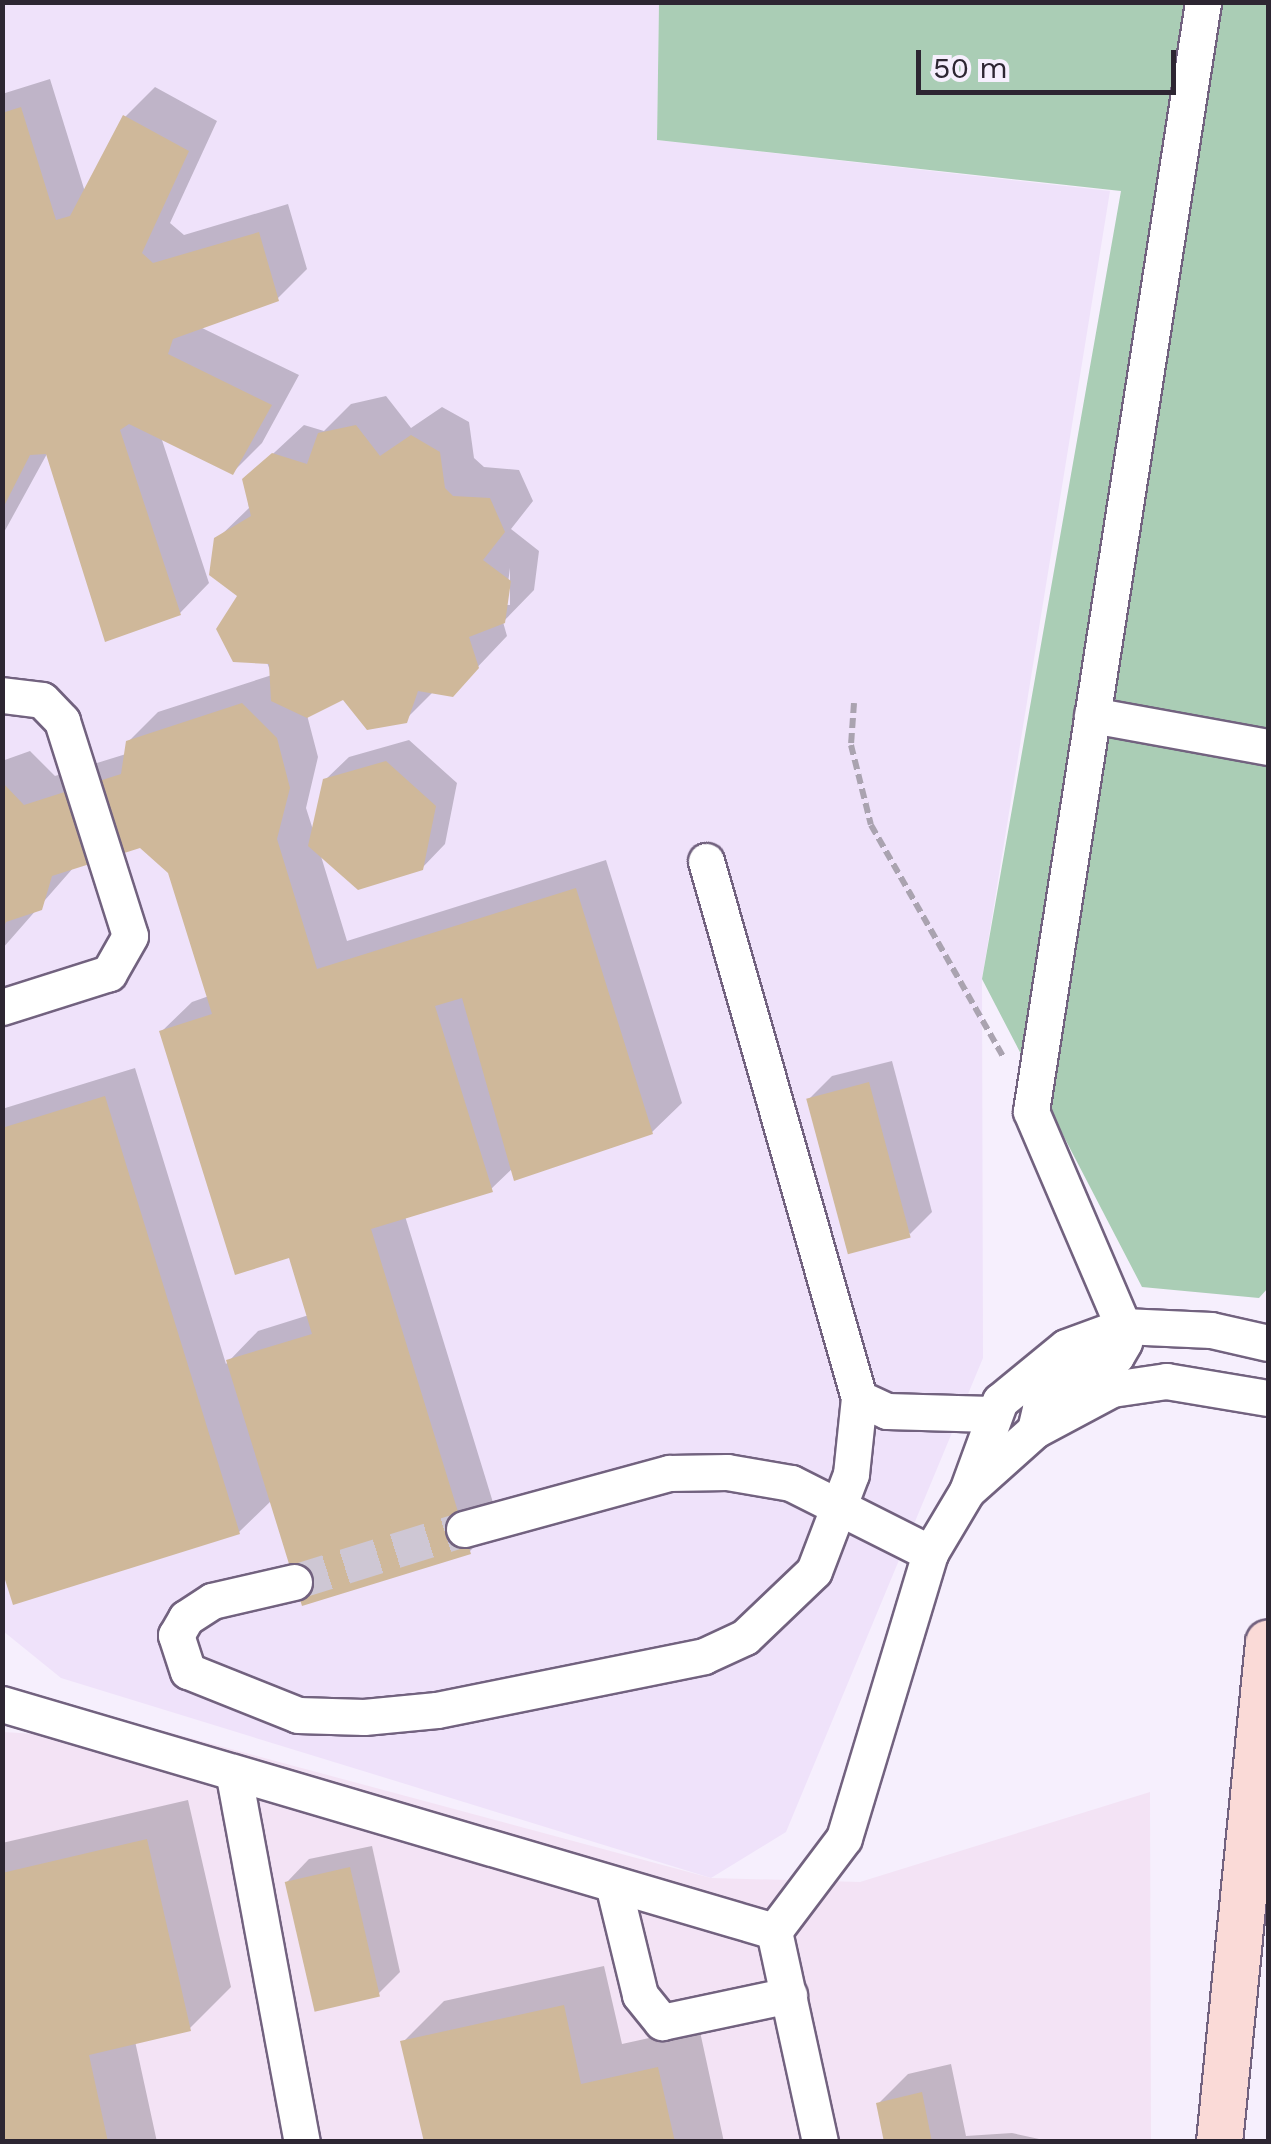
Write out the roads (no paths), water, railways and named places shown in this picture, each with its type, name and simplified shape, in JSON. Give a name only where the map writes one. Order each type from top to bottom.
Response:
[{"type":"main road","points":[[1219,2142],[1268,1642]]},
{"type":"street","points":[[1035,1430],[1040,1408],[1058,1383],[1116,1356],[1123,1326],[1031,1110],[1203,2]]},
{"type":"street","points":[[2,695],[42,700],[62,722],[130,936],[109,973],[2,1007]]},
{"type":"street","points":[[1092,715],[1268,747]]},
{"type":"street","points":[[294,1582],[212,1602],[186,1618],[176,1635],[188,1671],[298,1715],[437,1710],[704,1656],[745,1636],[814,1571],[851,1474],[859,1398],[706,861]]},
{"type":"street","points":[[774,1931],[844,1838],[930,1553],[967,1491],[991,1414],[1026,1374],[1053,1356],[1123,1326],[1211,1330],[1268,1343]]},
{"type":"street","points":[[967,1491],[1035,1430],[1112,1389],[1166,1381],[1268,1398]]},
{"type":"street","points":[[859,1398],[888,1411],[991,1414]]},
{"type":"street","points":[[464,1529],[669,1473],[727,1472],[791,1483],[930,1553]]},
{"type":"street","points":[[2,1704],[614,1888],[774,1931]]},
{"type":"street","points":[[234,1776],[302,2142]]},
{"type":"street","points":[[614,1888],[640,1995],[662,2022],[789,1995]]},
{"type":"street","points":[[774,1931],[820,2142]]},
{"type":"tunnel","points":[[294,1582],[464,1529]]}]
